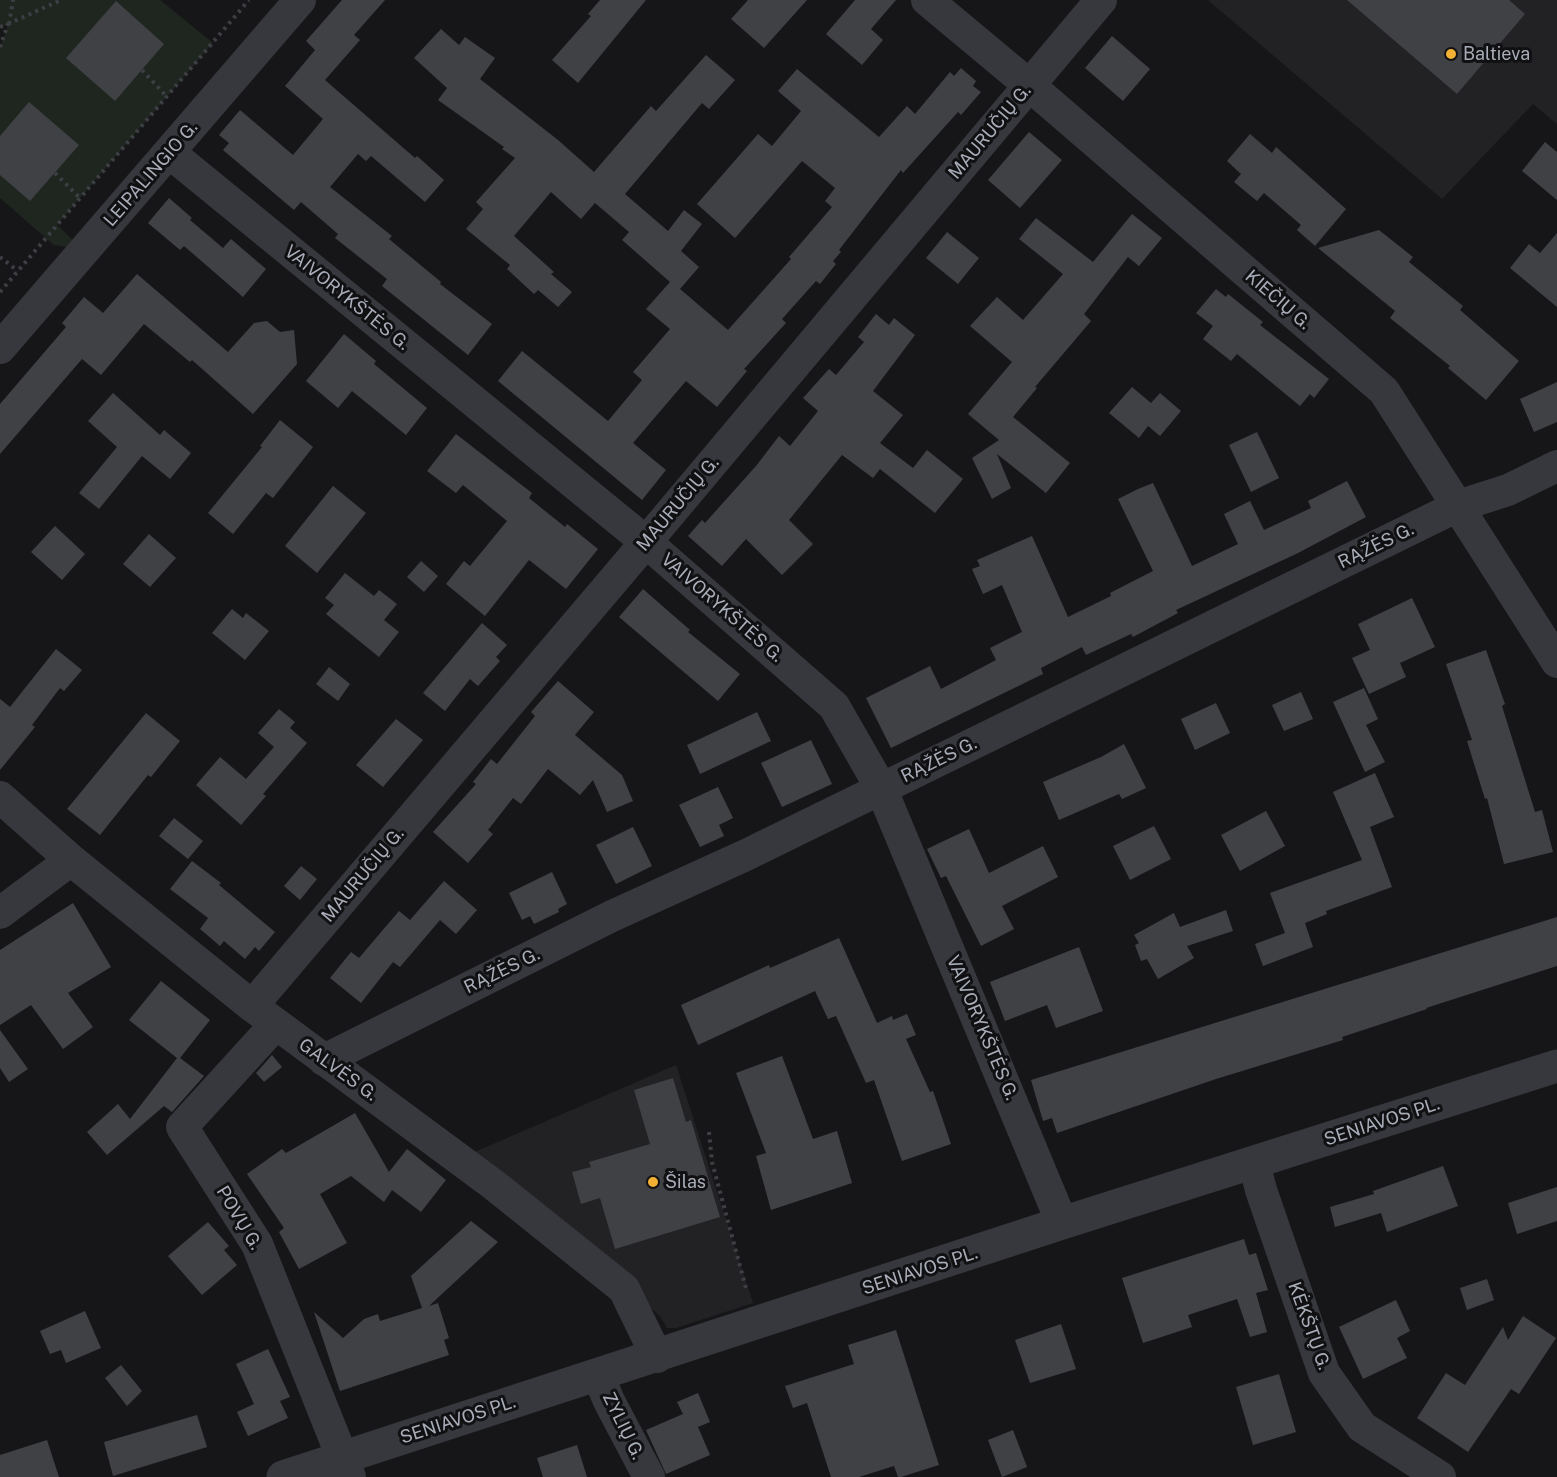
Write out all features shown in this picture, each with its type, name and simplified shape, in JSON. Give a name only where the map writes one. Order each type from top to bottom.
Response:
[{"type":"street","name":"LEIPALINGIO G.","points":[[0,348],[300,0]]},
{"type":"street","name":"KIEČIŲ G.","points":[[927,0],[1029,85],[1384,392],[1557,662]]},
{"type":"street","name":"MAURUČIŲ G.","points":[[264,1015],[646,542],[1101,0]]},
{"type":"street","name":"VAIVORYKŠTĖS G.","points":[[170,153],[646,542],[834,706],[881,788],[1062,1223]]},
{"type":"street","name":"RĄŽĖS G.","points":[[324,1059],[612,916],[746,855],[1458,506],[1508,490],[1557,466]]},
{"type":"street","name":"GALVĖS G.","points":[[0,797],[71,860],[264,1015],[494,1185],[624,1289],[657,1357]]},
{"type":"street","points":[[0,913],[71,860]]},
{"type":"street","name":"POVŲ G.","points":[[264,1015],[182,1127],[257,1244],[346,1468]]},
{"type":"street","name":"SENIAVOS PL.","points":[[283,1477],[346,1468],[598,1375],[1062,1223],[1557,1066]]},
{"type":"street","name":"KĖKŠTŲ G.","points":[[1254,1163],[1261,1191],[1324,1373],[1362,1427],[1440,1477]]},
{"type":"street","name":"ZYLIŲ G.","points":[[598,1375],[649,1477]]},
{"type":"path","points":[[0,47],[9,24],[13,0]]},
{"type":"path","points":[[0,27],[61,0]]},
{"type":"path","points":[[0,292],[249,0]]},
{"type":"path","points":[[142,70],[167,96]]},
{"type":"path","points":[[55,173],[80,198]]},
{"type":"path","points":[[0,257],[18,271]]},
{"type":"path","points":[[709,1132],[712,1162],[747,1292]]},
{"type":"shaded area","points":[[0,0],[160,0],[213,43],[57,225],[74,241],[66,247],[54,245],[0,198],[0,47],[8,25],[0,27]]},
{"type":"shaded area","points":[[1208,0],[1557,0],[1557,124],[1533,104],[1442,199]]},
{"type":"shaded area","points":[[676,1065],[753,1303],[676,1328],[667,1328],[660,1316],[470,1154]]},
{"type":"building","points":[[342,0],[385,0],[354,35],[360,40],[325,80],[415,158],[417,156],[444,180],[425,202],[371,156],[366,161],[358,154],[330,187],[392,236],[389,239],[441,282],[440,284],[492,324],[468,355],[382,286],[387,279],[335,238],[338,234],[301,202],[294,210],[223,150],[229,143],[219,135],[240,110],[293,155],[323,119],[285,86],[315,50],[306,41]]},
{"type":"building","points":[[600,0],[646,0],[578,83],[552,60],[591,16],[588,14]]},
{"type":"building","points":[[748,0],[807,0],[764,48],[731,19]]},
{"type":"building","points":[[855,0],[896,0],[871,29],[883,40],[862,65],[826,34]]},
{"type":"building","name":"Baltieva","points":[[1347,0],[1509,0],[1525,14],[1457,94]]},
{"type":"building","points":[[116,1],[164,44],[115,101],[66,58]]},
{"type":"building","points":[[441,29],[459,45],[465,37],[495,58],[480,79],[558,140],[594,172],[651,106],[656,111],[706,55],[735,80],[709,109],[702,103],[625,194],[668,231],[684,210],[702,224],[681,251],[699,267],[680,289],[728,330],[791,259],[789,257],[832,207],[825,201],[835,188],[802,161],[735,238],[697,204],[758,134],[772,146],[801,111],[778,91],[797,69],[879,137],[907,106],[915,114],[950,72],[954,76],[961,68],[976,81],[973,86],[981,92],[961,115],[958,112],[903,173],[901,170],[839,250],[841,252],[833,261],[836,264],[820,284],[816,281],[782,319],[786,323],[744,369],[747,371],[717,407],[686,381],[633,443],[666,470],[642,500],[498,381],[522,351],[608,421],[642,380],[633,372],[670,329],[646,309],[670,282],[622,240],[629,232],[595,203],[581,219],[551,192],[514,236],[554,272],[551,274],[572,292],[558,307],[538,290],[534,294],[507,269],[510,265],[466,229],[483,209],[476,202],[515,158],[502,149],[504,147],[438,100],[447,88],[414,58]]},
{"type":"building","points":[[1112,36],[1150,69],[1123,101],[1085,68]]},
{"type":"building","points":[[29,102],[79,145],[30,201],[0,175],[0,136]]},
{"type":"building","points":[[1029,132],[1062,160],[1020,208],[988,180]]},
{"type":"building","points":[[1250,134],[1272,153],[1276,147],[1346,209],[1315,246],[1297,230],[1301,225],[1264,193],[1257,201],[1234,182],[1241,174],[1227,161]]},
{"type":"building","points":[[1545,142],[1557,152],[1557,200],[1522,171]]},
{"type":"building","points":[[169,198],[192,218],[190,220],[223,248],[231,239],[266,269],[243,297],[184,246],[180,250],[148,223]]},
{"type":"building","points":[[1132,214],[1162,238],[1139,266],[1128,257],[1084,314],[1091,321],[1035,387],[1037,388],[1013,417],[1070,463],[1046,493],[997,454],[1011,488],[992,499],[972,458],[999,440],[968,414],[1012,362],[970,326],[997,297],[1023,320],[1063,274],[1019,239],[1036,218],[1093,262]]},
{"type":"building","points":[[1379,230],[1413,257],[1409,262],[1463,306],[1460,310],[1519,361],[1486,400],[1448,368],[1450,366],[1390,318],[1395,311],[1318,248]]},
{"type":"building","points":[[947,232],[979,258],[958,284],[926,258]]},
{"type":"building","points":[[1557,233],[1557,307],[1510,268],[1529,244],[1540,253]]},
{"type":"building","points":[[137,274],[228,352],[254,323],[267,321],[280,332],[294,330],[297,364],[253,414],[192,360],[190,362],[144,324],[101,375],[82,359],[0,454],[0,404],[66,327],[62,323],[84,297],[103,313]]},
{"type":"building","points":[[1216,289],[1226,297],[1228,294],[1263,322],[1260,325],[1329,379],[1314,398],[1310,394],[1300,406],[1237,354],[1231,361],[1203,339],[1213,326],[1196,313]]},
{"type":"building","points":[[876,314],[889,325],[894,318],[915,335],[873,391],[903,415],[880,443],[913,468],[927,450],[963,479],[935,513],[880,469],[873,478],[842,455],[789,520],[813,544],[782,575],[746,539],[722,566],[688,536],[702,520],[705,523],[756,466],[779,436],[790,446],[818,411],[803,398],[829,369],[836,375],[864,342],[858,337]]},
{"type":"building","points":[[344,334],[376,361],[374,364],[427,408],[406,435],[352,391],[338,408],[306,381]]},
{"type":"building","points":[[1557,382],[1557,422],[1534,432],[1520,399]]},
{"type":"building","points":[[1132,387],[1151,403],[1160,393],[1181,411],[1160,436],[1148,426],[1139,438],[1109,413]]},
{"type":"building","points":[[113,393],[160,435],[164,430],[191,453],[170,479],[142,456],[99,509],[79,493],[117,447],[88,421]]},
{"type":"building","points":[[280,420],[313,447],[273,498],[266,493],[233,534],[208,513],[262,447],[260,446]]},
{"type":"building","points":[[1257,432],[1279,478],[1251,492],[1229,445]]},
{"type":"building","points":[[456,434],[532,493],[529,498],[565,527],[567,524],[598,549],[566,589],[529,560],[485,616],[446,584],[464,561],[470,566],[507,521],[463,485],[456,493],[427,471]]},
{"type":"building","points":[[1347,481],[1366,517],[1298,553],[1176,610],[1178,613],[1133,637],[1131,634],[1086,655],[1082,647],[1041,668],[1043,674],[891,748],[866,698],[930,666],[941,689],[996,660],[990,648],[1022,632],[1002,585],[983,594],[972,569],[980,566],[977,560],[1032,536],[1068,617],[1111,596],[1110,593],[1153,571],[1118,499],[1138,489],[1153,483],[1192,566],[1238,544],[1224,514],[1250,501],[1264,530],[1311,508],[1308,501]]},
{"type":"building","points":[[333,486],[366,513],[317,573],[285,546]]},
{"type":"building","points":[[55,526],[85,554],[62,580],[31,552]]},
{"type":"building","points":[[149,534],[176,558],[150,587],[123,564]]},
{"type":"building","points":[[421,561],[438,576],[424,592],[407,577]]},
{"type":"building","points":[[345,573],[374,596],[379,590],[397,604],[384,620],[399,632],[379,657],[326,614],[334,605],[325,598]]},
{"type":"building","points":[[643,589],[690,630],[688,632],[740,674],[718,701],[619,617]]},
{"type":"building","points":[[1412,598],[1435,647],[1400,663],[1406,677],[1369,694],[1352,658],[1370,650],[1358,624]]},
{"type":"building","points":[[232,609],[243,618],[246,613],[269,631],[245,660],[212,633]]},
{"type":"building","points":[[482,623],[507,645],[496,657],[500,661],[478,686],[470,679],[445,711],[423,693]]},
{"type":"building","points":[[56,649],[82,670],[64,691],[60,688],[32,725],[35,727],[0,770],[0,699],[10,707]]},
{"type":"building","points":[[1486,650],[1505,704],[1502,706],[1535,812],[1542,810],[1553,852],[1504,864],[1487,798],[1485,799],[1467,741],[1472,740],[1446,664]]},
{"type":"building","points":[[329,667],[350,684],[338,701],[316,684]]},
{"type":"building","points":[[558,681],[594,712],[575,735],[622,775],[633,801],[607,812],[593,780],[580,795],[548,769],[521,804],[513,798],[488,830],[493,834],[468,863],[433,832],[476,784],[473,782],[491,759],[497,764],[535,716],[531,712]]},
{"type":"building","points":[[1364,688],[1378,719],[1366,725],[1385,762],[1365,772],[1333,702]]},
{"type":"building","points":[[1301,692],[1313,719],[1284,731],[1272,705]]},
{"type":"building","points":[[1216,703],[1230,733],[1195,750],[1181,719]]},
{"type":"building","points":[[279,709],[295,722],[290,728],[307,743],[263,794],[266,796],[241,825],[196,785],[220,757],[246,779],[274,747],[258,733]]},
{"type":"building","points":[[757,712],[771,741],[700,774],[687,745]]},
{"type":"building","points":[[146,713],[180,741],[151,777],[148,775],[100,835],[67,809]]},
{"type":"building","points":[[396,719],[423,740],[383,787],[356,765]]},
{"type":"building","points":[[811,740],[832,784],[782,807],[761,763]]},
{"type":"building","points":[[1124,744],[1146,788],[1122,799],[1119,794],[1059,820],[1043,782],[1101,757]]},
{"type":"building","points":[[1375,773],[1394,817],[1370,827],[1392,887],[1326,911],[1327,914],[1305,923],[1313,947],[1263,966],[1255,944],[1285,933],[1270,893],[1362,860],[1333,792]]},
{"type":"building","points":[[718,787],[733,818],[719,825],[724,836],[700,847],[679,805]]},
{"type":"building","points":[[1266,811],[1285,846],[1240,871],[1221,835]]},
{"type":"building","points":[[174,818],[203,841],[188,859],[159,836]]},
{"type":"building","points":[[1154,826],[1171,859],[1130,880],[1113,846]]},
{"type":"building","points":[[633,827],[652,866],[616,884],[596,845]]},
{"type":"building","points":[[969,829],[989,873],[1043,846],[1058,877],[1002,906],[1014,929],[981,946],[946,876],[941,878],[927,849]]},
{"type":"building","points":[[192,861],[221,883],[219,885],[275,932],[259,951],[255,947],[245,959],[224,941],[220,946],[200,929],[208,918],[170,889]]},
{"type":"building","points":[[301,866],[317,879],[300,900],[284,886]]},
{"type":"building","points":[[552,872],[567,904],[558,909],[559,912],[534,924],[530,916],[522,920],[509,893]]},
{"type":"building","points":[[444,881],[477,910],[456,934],[440,920],[400,967],[393,962],[361,1003],[330,978],[351,952],[359,958],[399,911],[410,920]]},
{"type":"building","points":[[73,903],[111,967],[68,993],[93,1027],[63,1049],[31,1005],[0,1025],[0,950]]},
{"type":"building","points":[[1226,910],[1233,931],[1187,946],[1194,958],[1158,979],[1147,959],[1141,961],[1135,945],[1139,943],[1134,935],[1174,913],[1180,927]]},
{"type":"building","points":[[1557,917],[1557,966],[1342,1037],[1343,1040],[1216,1079],[1057,1133],[1052,1118],[1043,1121],[1031,1080]]},
{"type":"building","points":[[839,938],[877,1023],[892,1016],[893,1020],[907,1014],[916,1035],[906,1039],[930,1092],[933,1091],[951,1144],[902,1161],[874,1080],[866,1083],[836,1016],[828,1019],[815,991],[698,1045],[681,1005],[769,965],[770,968]]},
{"type":"building","points":[[1079,947],[1103,1011],[1056,1028],[1047,1005],[1005,1021],[990,982]]},
{"type":"building","points":[[161,981],[210,1020],[180,1058],[204,1076],[172,1112],[164,1106],[107,1155],[87,1132],[118,1104],[130,1119],[177,1058],[129,1020]]},
{"type":"building","points":[[0,1030],[28,1069],[9,1082],[0,1068]]},
{"type":"building","points":[[272,1055],[282,1067],[264,1082],[256,1073]]},
{"type":"building","points":[[782,1056],[813,1139],[837,1131],[852,1183],[771,1210],[756,1156],[766,1153],[736,1073]]},
{"type":"building","name":"Šilas","points":[[673,1078],[686,1122],[691,1120],[720,1217],[615,1249],[600,1198],[581,1204],[572,1172],[591,1167],[589,1162],[650,1144],[634,1090]]},
{"type":"building","points":[[355,1113],[389,1172],[407,1149],[446,1180],[421,1212],[392,1190],[384,1202],[351,1176],[320,1194],[347,1243],[299,1269],[279,1232],[284,1228],[247,1174],[282,1149],[286,1153]]},
{"type":"building","points":[[1443,1166],[1458,1206],[1387,1232],[1381,1213],[1335,1227],[1330,1207],[1374,1194],[1373,1191]]},
{"type":"building","points":[[1557,1187],[1557,1221],[1517,1234],[1508,1203]]},
{"type":"building","points":[[471,1221],[498,1242],[429,1306],[438,1303],[449,1338],[444,1340],[449,1355],[340,1391],[314,1312],[343,1338],[364,1319],[378,1314],[380,1321],[422,1308],[411,1276]]},
{"type":"building","points":[[208,1222],[229,1246],[224,1250],[237,1265],[202,1295],[168,1256]]},
{"type":"building","points":[[1244,1239],[1249,1255],[1256,1253],[1268,1290],[1256,1293],[1267,1332],[1250,1337],[1237,1299],[1188,1315],[1192,1327],[1143,1343],[1122,1278]]},
{"type":"building","points":[[1487,1279],[1494,1300],[1467,1310],[1460,1288]]},
{"type":"building","points":[[1396,1300],[1410,1331],[1397,1338],[1407,1358],[1363,1379],[1339,1327]]},
{"type":"building","points":[[85,1311],[101,1348],[66,1363],[61,1350],[50,1354],[40,1331]]},
{"type":"building","points":[[1523,1316],[1556,1338],[1519,1394],[1511,1389],[1468,1452],[1417,1418],[1446,1373],[1465,1385],[1503,1327],[1508,1340]]},
{"type":"building","points":[[1061,1324],[1076,1369],[1030,1383],[1015,1340]]},
{"type":"building","points":[[896,1330],[939,1465],[901,1477],[898,1477],[894,1466],[859,1477],[831,1477],[807,1403],[793,1408],[785,1386],[854,1364],[848,1345]]},
{"type":"building","points":[[268,1349],[290,1397],[280,1401],[288,1418],[248,1436],[237,1412],[254,1404],[236,1364]]},
{"type":"building","points":[[121,1365],[142,1391],[127,1406],[105,1378]]},
{"type":"building","points":[[1279,1374],[1296,1432],[1253,1445],[1236,1387]]},
{"type":"building","points":[[698,1393],[710,1422],[698,1427],[710,1455],[666,1474],[646,1430],[683,1414],[677,1402]]},
{"type":"building","points":[[197,1415],[207,1447],[113,1476],[104,1442]]},
{"type":"building","points":[[1013,1430],[1027,1467],[1002,1477],[988,1440]]},
{"type":"building","points":[[47,1440],[59,1477],[0,1477],[0,1455]]},
{"type":"building","points":[[577,1445],[587,1477],[543,1477],[537,1458]]},
{"type":"place","name":"Baltieva","points":[[1451,54]]},
{"type":"place","name":"Šilas","points":[[653,1182]]}]
